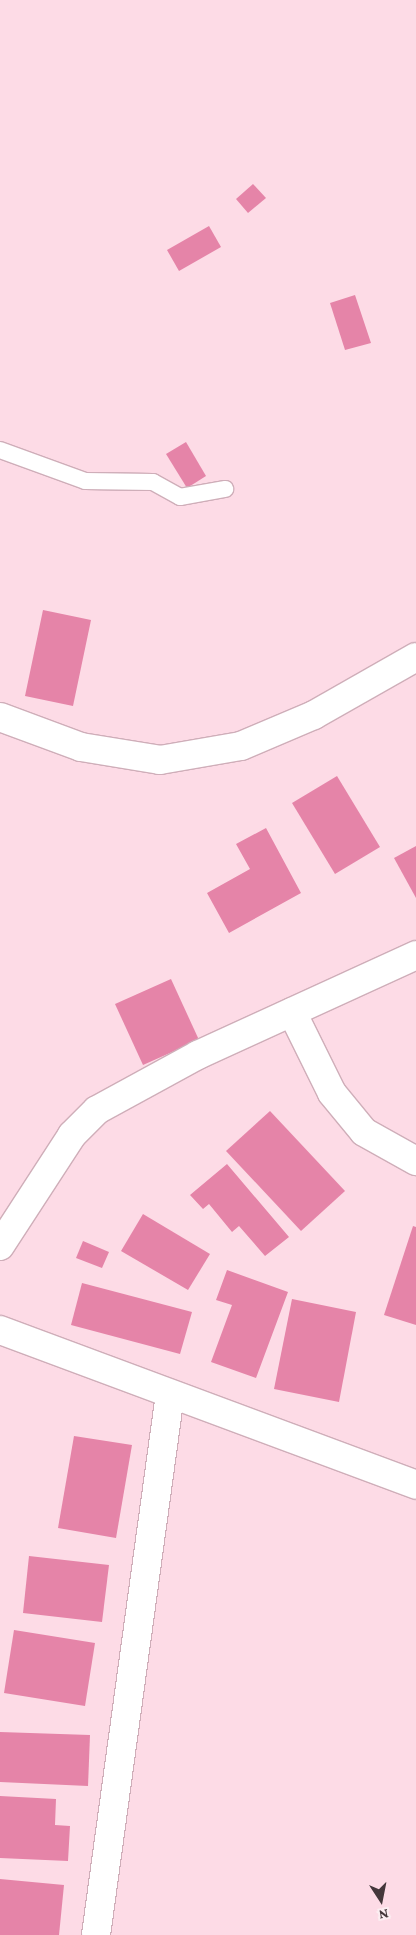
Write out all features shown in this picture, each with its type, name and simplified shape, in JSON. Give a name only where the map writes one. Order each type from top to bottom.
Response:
[{"type":"street","points":[[0,716],[81,747],[160,760],[241,746],[314,715],[416,657]]},
{"type":"street","points":[[0,1246],[72,1135],[97,1110],[198,1055],[416,955]]},
{"type":"street","points":[[292,1012],[332,1094],[364,1132],[416,1160]]},
{"type":"street","points":[[0,1330],[416,1485]]},
{"type":"street","points":[[96,1935],[170,1394]]},
{"type":"lane","points":[[0,450],[84,481],[153,482],[180,497],[225,490]]},
{"type":"building","points":[[253,184],[266,198],[248,213],[236,199]]},
{"type":"building","points":[[209,226],[221,247],[179,271],[167,250]]},
{"type":"building","points":[[355,295],[371,343],[345,350],[330,303]]},
{"type":"building","points":[[186,442],[206,476],[187,488],[166,454]]},
{"type":"building","points":[[43,610],[91,620],[73,706],[25,696]]},
{"type":"building","points":[[337,776],[380,847],[335,874],[292,803]]},
{"type":"building","points":[[266,828],[301,893],[229,933],[207,893],[250,869],[236,844]]},
{"type":"building","points":[[416,846],[416,898],[394,858]]},
{"type":"building","points":[[171,979],[199,1040],[143,1065],[115,1004]]},
{"type":"building","points":[[270,1111],[345,1191],[301,1231],[226,1151]]},
{"type":"building","points":[[227,1164],[289,1237],[265,1256],[239,1226],[232,1232],[209,1204],[203,1209],[190,1195]]},
{"type":"building","points":[[143,1214],[210,1254],[188,1290],[121,1251]]},
{"type":"building","points":[[413,1226],[416,1227],[416,1325],[384,1315]]},
{"type":"building","points":[[83,1241],[109,1252],[102,1268],[76,1258]]},
{"type":"building","points":[[227,1270],[288,1292],[256,1378],[211,1362],[232,1305],[216,1300]]},
{"type":"building","points":[[82,1283],[192,1312],[180,1354],[71,1325]]},
{"type":"building","points":[[292,1299],[356,1312],[339,1402],[274,1389]]},
{"type":"building","points":[[74,1436],[132,1445],[116,1538],[58,1528]]},
{"type":"building","points":[[29,1556],[109,1565],[102,1622],[23,1613]]},
{"type":"building","points":[[14,1630],[95,1643],[85,1706],[4,1693]]},
{"type":"building","points":[[0,1732],[90,1735],[88,1786],[0,1782]]},
{"type":"building","points":[[0,1796],[56,1799],[55,1825],[70,1826],[68,1861],[0,1858]]},
{"type":"building","points":[[0,1879],[64,1885],[59,1935],[0,1935]]}]
